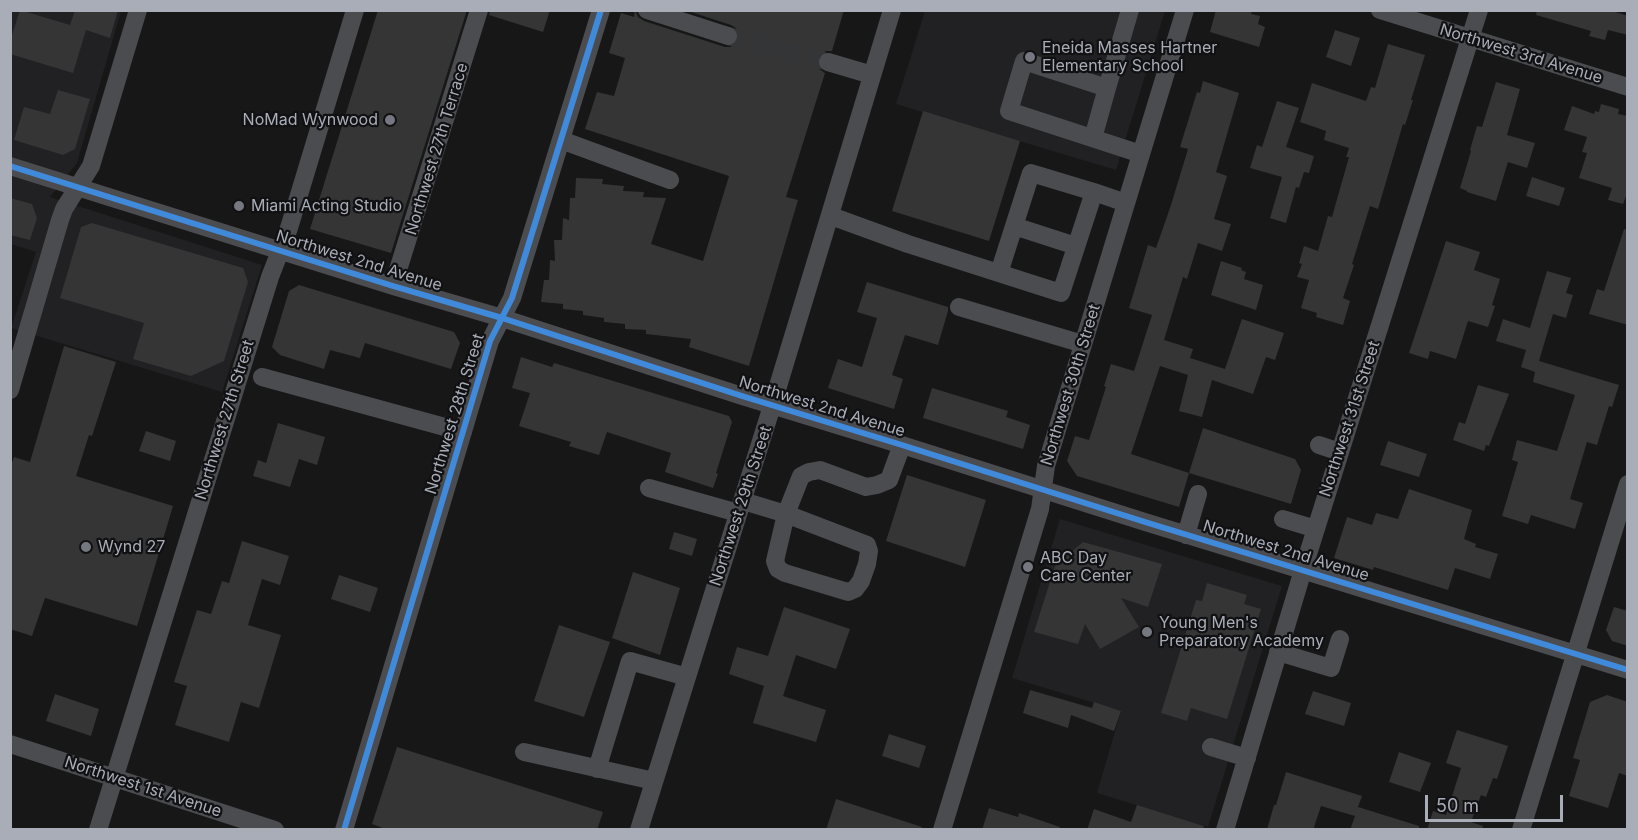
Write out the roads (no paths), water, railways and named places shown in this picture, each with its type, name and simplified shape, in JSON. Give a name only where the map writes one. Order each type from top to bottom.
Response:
[{"type":"street","points":[[10,390],[60,220],[64,209],[91,166],[138,10]]},
{"type":"street","name":"Northwest 27th Street","points":[[98,830],[270,277],[289,228],[355,10]]},
{"type":"street","name":"Northwest 27th Terrace","points":[[393,286],[480,10]]},
{"type":"street","name":"Northwest 28th Street","points":[[344,830],[490,341],[512,298],[601,10]]},
{"type":"street","points":[[647,10],[728,36]]},
{"type":"street","name":"Northwest 29th Street","points":[[639,830],[831,216],[892,10]]},
{"type":"street","points":[[1093,138],[1130,10]]},
{"type":"street","name":"Northwest 30th Street","points":[[942,830],[1040,508],[1046,465],[1185,10]]},
{"type":"street","name":"Northwest 3rd Avenue","points":[[1380,10],[1628,87]]},
{"type":"street","name":"Northwest 31st Street","points":[[1225,830],[1303,570],[1479,10]]},
{"type":"street","points":[[1107,88],[1024,61],[1009,111],[1141,154]]},
{"type":"street","points":[[828,62],[872,75]]},
{"type":"street","points":[[561,140],[670,180]]},
{"type":"street","name":"Northwest 2nd Avenue","points":[[10,166],[501,318],[772,406],[1186,535],[1628,670]]},
{"type":"street","points":[[999,273],[1031,173],[1126,203]]},
{"type":"street","points":[[831,216],[908,244],[1061,293],[1094,192]]},
{"type":"street","points":[[1014,226],[1076,246]]},
{"type":"street","points":[[959,307],[1083,344]]},
{"type":"street","points":[[262,377],[463,432]]},
{"type":"street","points":[[649,488],[786,514],[867,545],[869,551],[867,564],[861,581],[855,589],[848,592],[778,569],[775,561],[786,514],[801,477],[809,472],[820,470],[866,487],[877,486],[889,480],[902,445]]},
{"type":"street","points":[[1319,445],[1340,452]]},
{"type":"street","points":[[1521,830],[1628,484]]},
{"type":"street","points":[[1186,535],[1198,494]]},
{"type":"street","points":[[1283,519],[1316,529]]},
{"type":"street","points":[[1278,652],[1331,668],[1340,639]]},
{"type":"street","points":[[597,769],[630,661],[687,677]]},
{"type":"street","name":"Northwest 1st Avenue","points":[[10,744],[275,830]]},
{"type":"street","points":[[1211,747],[1247,758]]},
{"type":"street","points":[[524,753],[654,781]]},
{"type":"tunnel","points":[[728,36],[828,62]]},
{"type":"place","name":"Eneida Masses Hartner Elementary School","points":[[1030,57]]},
{"type":"place","name":"NoMad Wynwood","points":[[390,120]]},
{"type":"place","name":"Miami Acting Studio","points":[[239,206]]},
{"type":"place","name":"Wynd 27","points":[[86,547]]},
{"type":"place","name":"ABC Day Care Center","points":[[1028,567]]},
{"type":"place","name":"Young Men's Preparatory Academy","points":[[1147,632]]}]
